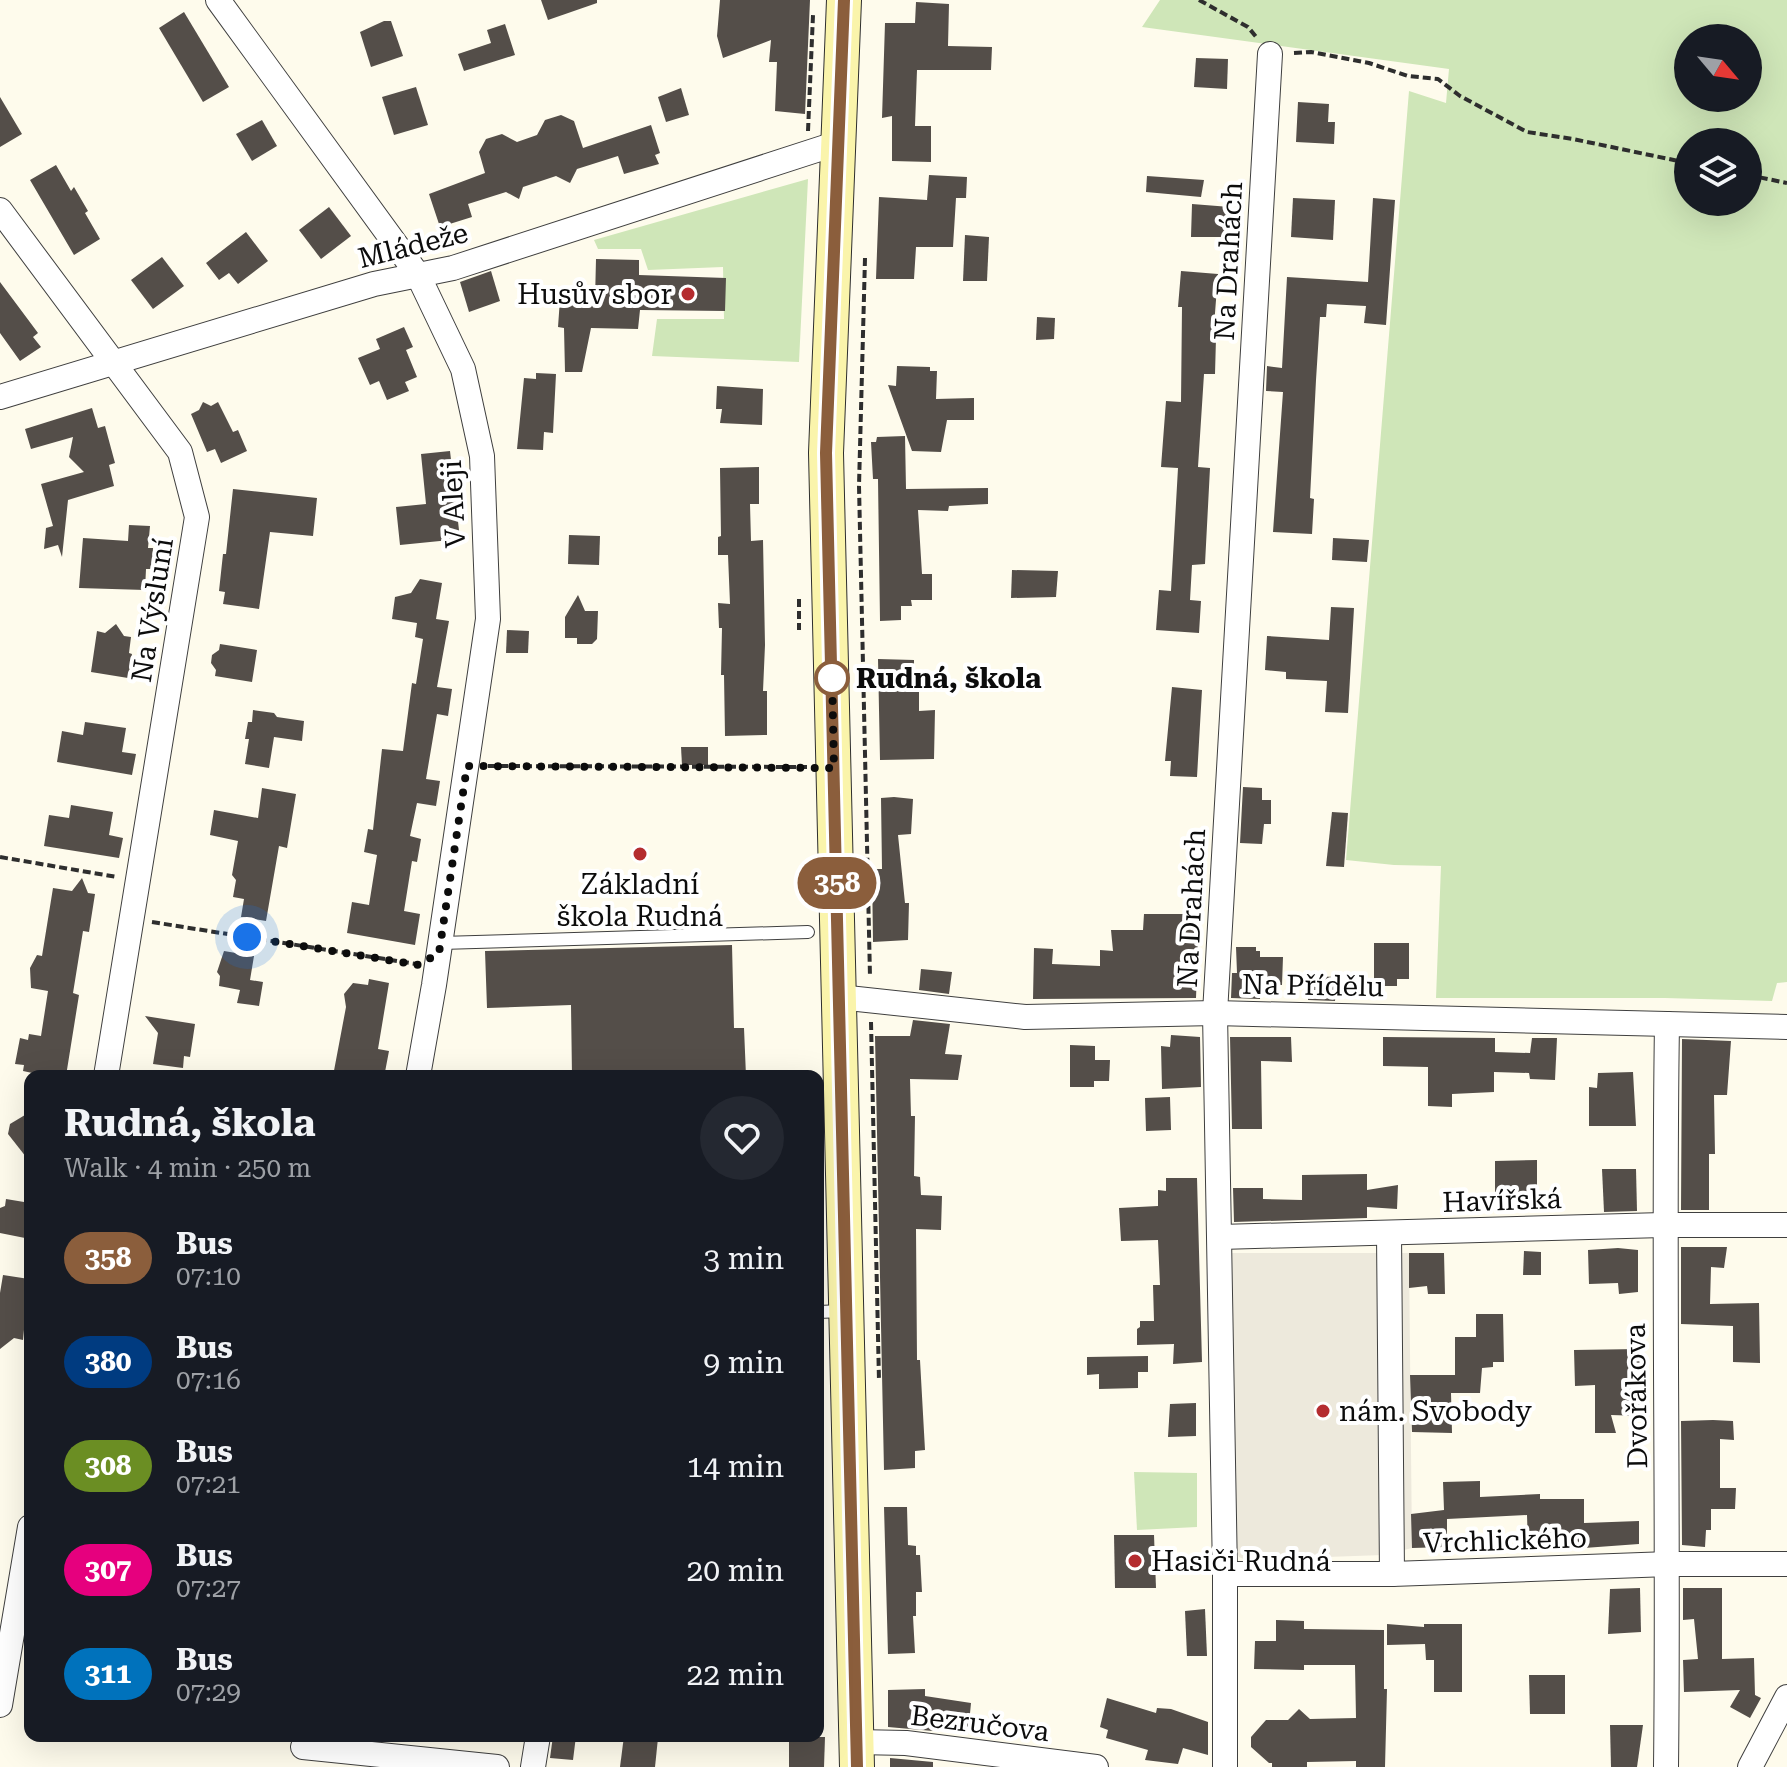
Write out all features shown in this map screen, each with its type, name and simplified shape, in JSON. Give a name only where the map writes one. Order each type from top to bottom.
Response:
[{"type":"main road","points":[[844,0],[823,140],[826,453],[834,768],[855,999],[832,1312],[857,1754]]},
{"type":"street","name":"V Aleji","points":[[218,0],[418,275],[463,369],[482,456],[488,619],[419,1070]]},
{"type":"street","name":"Na Drahách","points":[[1225,1767],[1225,1574],[1215,1013],[1270,54]]},
{"type":"street","name":"Mládeže","points":[[0,397],[374,284],[453,268],[823,140]]},
{"type":"street","name":"Na Výsluní","points":[[0,210],[180,452],[197,517],[107,1070]]},
{"type":"street","name":"Na Přídělu","points":[[855,999],[1025,1017],[1215,1013],[1787,1027]]},
{"type":"street","name":"Dvořákova","points":[[1666,1767],[1669,1564],[1663,1225],[1667,1024]]},
{"type":"street","name":"Havířská","points":[[1220,1237],[1663,1225],[1787,1225]]},
{"type":"street","points":[[1389,1234],[1392,1574]]},
{"type":"street","points":[[0,1705],[24,1563]]},
{"type":"street","name":"Vrchlického","points":[[1225,1574],[1392,1574],[1669,1564],[1787,1564]]},
{"type":"street","points":[[1750,1767],[1787,1697]]},
{"type":"street","points":[[533,1767],[537,1742]]},
{"type":"street","name":"Bezručova","points":[[857,1754],[906,1743],[1096,1767]]},
{"type":"street","points":[[303,1750],[497,1767]]},
{"type":"lane","points":[[440,948],[808,932]]},
{"type":"path","points":[[1199,0],[1248,27],[1270,54],[1311,52],[1369,63],[1408,76],[1438,79],[1460,96],[1527,132],[1674,160]]},
{"type":"path","points":[[813,15],[823,140]]},
{"type":"path","points":[[1762,178],[1787,183]]},
{"type":"path","points":[[865,249],[859,486],[855,999],[879,1381]]},
{"type":"path","points":[[467,766],[834,768]]},
{"type":"path","points":[[0,857],[139,880]]},
{"type":"path","points":[[132,919],[419,965],[440,948]]},
{"type":"green space","points":[[1160,0],[1787,0],[1787,982],[1777,983],[1772,1001],[1436,998],[1441,866],[1346,860],[1409,91],[1446,103],[1449,69],[1142,27]]},
{"type":"green space","points":[[808,179],[799,362],[652,356],[657,319],[724,319],[723,267],[648,270],[641,249],[598,249],[594,240]]},
{"type":"green space","points":[[1134,1472],[1197,1473],[1197,1527],[1137,1530]]},
{"type":"shaded area","name":"nám. Svobody","points":[[1232,1253],[1409,1253],[1412,1548],[1383,1555],[1246,1560],[1239,1557],[1236,1551]]},
{"type":"building","points":[[541,0],[597,0],[597,3],[548,20]]},
{"type":"building","points":[[720,0],[810,0],[805,114],[775,111],[777,62],[769,62],[771,40],[723,58],[717,36]]},
{"type":"building","points":[[916,2],[949,4],[948,46],[992,47],[991,70],[917,70],[915,126],[931,126],[931,162],[892,161],[892,116],[882,118],[885,23],[915,23]]},
{"type":"building","points":[[184,12],[229,87],[203,102],[159,28]]},
{"type":"building","points":[[391,21],[403,56],[371,67],[360,32]]},
{"type":"building","points":[[505,24],[515,55],[464,71],[458,54],[491,43],[487,30]]},
{"type":"building","points":[[1196,58],[1228,59],[1227,89],[1194,87]]},
{"type":"building","points":[[416,87],[428,125],[394,135],[382,97]]},
{"type":"building","points":[[681,88],[689,115],[666,122],[658,97]]},
{"type":"building","points":[[0,97],[22,134],[0,147]]},
{"type":"building","points":[[1298,102],[1329,104],[1328,122],[1335,122],[1334,144],[1296,142]]},
{"type":"building","points":[[561,115],[574,121],[583,148],[651,125],[660,153],[655,155],[659,164],[624,174],[618,156],[577,169],[570,183],[556,176],[523,187],[519,199],[506,192],[468,204],[472,217],[440,227],[429,194],[485,173],[479,152],[486,139],[502,134],[517,142],[537,135],[545,120]]},
{"type":"building","points":[[262,120],[277,146],[252,161],[236,134]]},
{"type":"building","points":[[56,165],[71,191],[74,187],[100,239],[74,255],[30,180]]},
{"type":"building","points":[[929,175],[967,177],[966,198],[956,198],[953,247],[916,247],[914,279],[876,279],[879,197],[927,200]]},
{"type":"building","points":[[1147,176],[1204,180],[1201,197],[1146,192]]},
{"type":"building","points":[[1293,198],[1335,200],[1333,240],[1291,237]]},
{"type":"building","points":[[1373,198],[1395,200],[1386,325],[1364,323],[1366,306],[1327,304],[1326,317],[1320,317],[1310,498],[1314,499],[1312,534],[1273,532],[1283,392],[1266,391],[1267,366],[1282,368],[1287,277],[1368,282]]},
{"type":"building","points":[[1192,204],[1230,207],[1228,237],[1191,237]]},
{"type":"building","points":[[329,207],[351,236],[321,259],[299,230]]},
{"type":"building","points":[[246,232],[268,261],[238,284],[229,273],[219,280],[206,263]]},
{"type":"building","points":[[965,235],[989,237],[987,281],[963,281]]},
{"type":"building","points":[[162,257],[184,286],[153,309],[131,280]]},
{"type":"building","points":[[596,259],[639,260],[639,275],[726,278],[725,311],[640,310],[638,329],[591,328],[582,372],[565,372],[564,328],[558,327],[560,299],[595,300]]},
{"type":"building","points":[[491,271],[500,301],[469,312],[460,282]]},
{"type":"building","points":[[1181,271],[1218,274],[1214,326],[1215,374],[1204,374],[1198,467],[1210,468],[1205,564],[1192,565],[1190,600],[1201,601],[1199,633],[1156,630],[1159,590],[1171,591],[1178,468],[1161,467],[1166,401],[1181,402],[1182,307],[1178,307]]},
{"type":"building","points":[[0,282],[38,333],[33,337],[41,347],[20,361],[0,333]]},
{"type":"building","points":[[1037,317],[1055,318],[1054,339],[1036,340]]},
{"type":"building","points":[[404,327],[413,347],[406,350],[417,377],[405,382],[409,391],[387,400],[379,381],[370,385],[358,358],[380,349],[376,339]]},
{"type":"building","points":[[897,366],[930,367],[930,371],[937,371],[936,399],[974,398],[974,420],[947,420],[941,452],[912,451],[888,385],[896,386]]},
{"type":"building","points":[[536,373],[556,374],[553,433],[544,432],[543,450],[517,449],[524,378],[536,379]]},
{"type":"building","points":[[717,386],[763,389],[762,425],[720,423],[722,409],[716,409]]},
{"type":"building","points":[[203,402],[211,406],[218,402],[233,432],[238,430],[247,451],[221,463],[215,449],[207,452],[191,414],[199,410]]},
{"type":"building","points":[[92,408],[98,428],[105,426],[115,463],[109,465],[114,486],[68,500],[62,557],[58,545],[44,549],[46,528],[53,526],[41,484],[84,472],[69,457],[73,437],[31,449],[25,429]]},
{"type":"building","points":[[905,436],[906,489],[988,488],[988,504],[949,506],[948,511],[918,510],[922,574],[932,574],[932,600],[911,600],[912,606],[901,606],[901,620],[880,621],[878,479],[873,479],[871,442],[876,442],[877,437]]},
{"type":"building","points":[[450,451],[460,539],[400,545],[396,507],[426,504],[421,454]]},
{"type":"building","points":[[759,467],[759,504],[750,504],[751,541],[763,540],[763,691],[767,691],[767,735],[725,736],[722,628],[719,628],[718,603],[730,604],[728,555],[718,555],[718,537],[721,536],[720,468]]},
{"type":"building","points":[[233,489],[317,498],[313,536],[270,532],[259,609],[223,604],[225,592],[219,591]]},
{"type":"building","points":[[129,525],[150,526],[148,548],[153,548],[152,569],[146,569],[145,590],[79,588],[83,538],[128,541]]},
{"type":"building","points":[[569,535],[600,536],[599,565],[568,564]]},
{"type":"building","points":[[1333,538],[1369,540],[1367,562],[1332,560]]},
{"type":"building","points":[[1012,570],[1058,571],[1056,597],[1011,598]]},
{"type":"building","points":[[420,579],[442,583],[436,619],[449,621],[437,687],[452,689],[448,716],[437,714],[426,779],[440,781],[436,806],[417,803],[410,836],[421,839],[417,862],[412,861],[404,911],[420,914],[415,945],[347,933],[352,902],[369,905],[377,855],[364,852],[368,829],[373,830],[382,749],[403,751],[412,683],[416,684],[423,639],[415,637],[417,623],[392,619],[395,597],[411,593]]},
{"type":"building","points":[[578,595],[585,611],[598,611],[597,639],[592,644],[577,644],[577,638],[565,638],[565,617]]},
{"type":"building","points":[[1331,607],[1354,608],[1348,713],[1325,712],[1327,681],[1286,679],[1286,672],[1265,670],[1267,636],[1329,640]]},
{"type":"building","points":[[116,624],[124,636],[131,637],[128,678],[91,672],[97,631],[105,633]]},
{"type":"building","points":[[507,630],[529,631],[528,653],[506,653]]},
{"type":"building","points":[[220,644],[257,650],[252,682],[215,676],[212,655],[219,650]]},
{"type":"building","points":[[878,659],[914,660],[914,674],[919,674],[919,711],[935,710],[934,759],[880,760]]},
{"type":"building","points":[[1172,687],[1202,690],[1197,777],[1170,776],[1171,761],[1165,761]]},
{"type":"building","points":[[253,710],[304,721],[302,741],[274,737],[269,768],[245,764],[249,739],[245,739]]},
{"type":"building","points":[[85,722],[126,728],[122,752],[136,754],[132,775],[57,762],[62,731],[83,735]]},
{"type":"building","points":[[681,747],[708,747],[708,765],[682,765]]},
{"type":"building","points":[[1243,787],[1262,788],[1262,800],[1271,800],[1271,824],[1264,824],[1262,844],[1240,843]]},
{"type":"building","points":[[262,788],[296,794],[287,848],[279,846],[266,921],[241,917],[244,899],[233,897],[236,880],[232,875],[238,841],[210,835],[214,810],[258,818]]},
{"type":"building","points":[[881,798],[913,799],[911,834],[898,835],[905,903],[909,903],[908,940],[873,942],[872,869],[882,869]]},
{"type":"building","points":[[71,805],[113,812],[109,835],[123,838],[119,858],[44,846],[49,815],[69,818]]},
{"type":"building","points":[[1332,812],[1348,813],[1344,867],[1326,866]]},
{"type":"building","points":[[82,878],[88,893],[95,894],[89,932],[83,931],[73,993],[79,995],[67,1070],[23,1071],[24,1065],[15,1064],[20,1038],[28,1040],[29,1034],[41,1036],[48,991],[31,988],[30,968],[37,955],[42,956],[53,888],[72,891]]},
{"type":"building","points":[[1144,914],[1199,914],[1196,998],[1033,999],[1034,948],[1053,949],[1052,964],[1100,966],[1100,950],[1113,951],[1111,930],[1143,930]]},
{"type":"building","points":[[1374,943],[1409,943],[1409,979],[1397,979],[1397,986],[1374,986]]},
{"type":"building","points":[[732,945],[734,1028],[744,1028],[746,1070],[572,1070],[571,1005],[487,1008],[485,951]]},
{"type":"building","points":[[1236,947],[1256,947],[1260,957],[1283,957],[1282,985],[1261,984],[1260,999],[1231,998],[1232,973],[1237,973]]},
{"type":"building","points":[[224,951],[254,956],[250,980],[263,982],[259,1006],[237,1003],[240,990],[219,986],[220,976],[217,972]]},
{"type":"building","points":[[921,969],[952,972],[949,994],[919,990]]},
{"type":"building","points":[[1308,976],[1337,977],[1335,1001],[1308,1000]]},
{"type":"building","points":[[369,979],[389,983],[378,1049],[389,1051],[385,1070],[334,1070],[346,1007],[344,994],[353,983],[368,985]]},
{"type":"building","points":[[145,1016],[195,1024],[190,1057],[184,1056],[183,1068],[153,1064],[158,1033]]},
{"type":"building","points":[[913,1020],[950,1024],[945,1054],[962,1055],[958,1080],[910,1079],[911,1116],[915,1116],[914,1176],[920,1177],[921,1195],[942,1196],[941,1230],[916,1229],[917,1360],[920,1360],[925,1450],[915,1451],[915,1468],[884,1470],[875,1036],[910,1036]]},
{"type":"building","points":[[1171,1035],[1200,1037],[1201,1087],[1162,1089],[1161,1046],[1170,1047]]},
{"type":"building","points":[[1230,1037],[1291,1037],[1292,1062],[1261,1061],[1262,1129],[1232,1129]]},
{"type":"building","points":[[1383,1037],[1495,1038],[1495,1052],[1530,1053],[1532,1038],[1557,1038],[1555,1080],[1530,1079],[1529,1073],[1494,1072],[1494,1092],[1452,1094],[1452,1107],[1428,1106],[1428,1067],[1383,1066]]},
{"type":"building","points":[[1682,1039],[1731,1041],[1727,1095],[1714,1095],[1715,1154],[1709,1154],[1709,1210],[1681,1210]]},
{"type":"building","points":[[1070,1045],[1095,1046],[1095,1060],[1110,1060],[1109,1081],[1094,1081],[1094,1087],[1070,1087]]},
{"type":"building","points":[[1633,1072],[1636,1126],[1589,1126],[1589,1087],[1597,1088],[1598,1073]]},
{"type":"building","points":[[1170,1097],[1171,1130],[1146,1131],[1145,1098]]},
{"type":"building","points":[[24,1116],[24,1154],[8,1134],[10,1124]]},
{"type":"building","points":[[1537,1160],[1537,1200],[1495,1199],[1495,1161]]},
{"type":"building","points":[[1602,1169],[1636,1169],[1637,1211],[1604,1212]]},
{"type":"building","points":[[1367,1174],[1367,1190],[1398,1185],[1397,1209],[1367,1207],[1367,1218],[1234,1222],[1233,1188],[1263,1188],[1263,1199],[1302,1200],[1302,1175]]},
{"type":"building","points":[[1166,1178],[1197,1178],[1202,1362],[1173,1364],[1174,1344],[1137,1345],[1140,1321],[1154,1321],[1153,1285],[1160,1285],[1158,1240],[1121,1241],[1119,1208],[1158,1206],[1158,1190],[1166,1191]]},
{"type":"building","points":[[6,1199],[24,1202],[24,1238],[0,1233],[0,1208],[5,1206]]},
{"type":"building","points":[[1681,1247],[1727,1247],[1724,1268],[1711,1267],[1710,1304],[1759,1303],[1760,1363],[1733,1362],[1733,1326],[1681,1324]]},
{"type":"building","points":[[1588,1250],[1638,1250],[1638,1292],[1619,1294],[1618,1283],[1589,1284]]},
{"type":"building","points":[[1524,1251],[1541,1252],[1541,1275],[1523,1275]]},
{"type":"building","points":[[1409,1253],[1444,1253],[1445,1294],[1428,1294],[1427,1286],[1409,1288]]},
{"type":"building","points":[[3,1275],[24,1278],[23,1340],[14,1338],[0,1349]]},
{"type":"building","points":[[1476,1314],[1503,1314],[1504,1362],[1493,1362],[1493,1367],[1482,1368],[1480,1393],[1451,1393],[1452,1433],[1412,1432],[1410,1375],[1455,1375],[1455,1337],[1476,1337]]},
{"type":"building","points":[[1639,1349],[1642,1416],[1611,1415],[1616,1433],[1595,1433],[1595,1385],[1575,1386],[1574,1350]]},
{"type":"building","points":[[1148,1356],[1148,1372],[1138,1372],[1138,1388],[1099,1389],[1099,1374],[1087,1375],[1087,1357]]},
{"type":"building","points":[[1196,1403],[1196,1436],[1168,1437],[1170,1404]]},
{"type":"building","points":[[1681,1421],[1733,1421],[1734,1440],[1720,1439],[1720,1488],[1736,1488],[1735,1509],[1711,1509],[1711,1530],[1706,1530],[1705,1547],[1682,1545]]},
{"type":"building","points":[[1480,1481],[1480,1497],[1540,1494],[1540,1499],[1584,1499],[1584,1523],[1639,1521],[1639,1544],[1584,1548],[1528,1547],[1527,1515],[1447,1519],[1447,1547],[1412,1548],[1411,1514],[1444,1510],[1443,1482]]},
{"type":"building","points":[[884,1507],[907,1507],[908,1545],[916,1546],[916,1555],[920,1555],[922,1592],[916,1592],[916,1616],[913,1616],[915,1653],[888,1654]]},
{"type":"building","name":"Hasiči Rudná","points":[[1114,1535],[1154,1535],[1156,1588],[1115,1588]]},
{"type":"building","points":[[1640,1588],[1641,1632],[1608,1634],[1610,1589]]},
{"type":"building","points":[[1683,1588],[1722,1588],[1722,1659],[1754,1658],[1755,1695],[1761,1698],[1750,1718],[1730,1707],[1740,1690],[1684,1692],[1683,1660],[1698,1659],[1694,1619],[1683,1620]]},
{"type":"building","points":[[1205,1609],[1207,1656],[1187,1656],[1185,1611]]},
{"type":"building","points":[[1276,1620],[1304,1621],[1304,1629],[1384,1630],[1384,1689],[1387,1689],[1385,1767],[1356,1767],[1356,1761],[1307,1762],[1307,1767],[1272,1767],[1272,1763],[1251,1747],[1251,1737],[1266,1720],[1288,1720],[1299,1709],[1310,1719],[1356,1718],[1355,1665],[1304,1665],[1304,1670],[1254,1669],[1255,1641],[1276,1641]]},
{"type":"building","points":[[1387,1624],[1424,1627],[1424,1624],[1462,1624],[1462,1692],[1434,1692],[1434,1660],[1426,1660],[1425,1644],[1387,1645]]},
{"type":"building","points":[[1529,1675],[1565,1675],[1565,1714],[1530,1714]]},
{"type":"building","points":[[925,1689],[925,1696],[971,1703],[968,1734],[933,1728],[933,1731],[888,1727],[888,1690]]},
{"type":"building","points":[[1107,1698],[1156,1713],[1157,1708],[1171,1709],[1208,1722],[1208,1755],[1183,1748],[1178,1764],[1145,1760],[1148,1750],[1106,1738],[1108,1730],[1100,1727]]},
{"type":"building","points":[[1610,1725],[1643,1725],[1637,1767],[1611,1767]]},
{"type":"building","points":[[825,1737],[824,1767],[789,1767],[789,1742],[824,1742]]},
{"type":"building","points":[[552,1742],[575,1742],[573,1760],[550,1758]]},
{"type":"building","points":[[623,1742],[658,1742],[655,1767],[620,1767]]},
{"type":"building","points":[[890,1758],[933,1762],[933,1767],[890,1767]]},
{"type":"bus line","name":"358","points":[[844,0],[826,453],[857,1767]]},
{"type":"place","name":"Husův sbor","points":[[688,294]]},
{"type":"place","name":"Rudná, škola","points":[[832,678]]},
{"type":"place","name":"Základní škola Rudná","points":[[640,854]]},
{"type":"place","name":"nám. Svobody","points":[[1323,1411]]},
{"type":"place","name":"Hasiči Rudná","points":[[1135,1561]]},
{"type":"route","points":[[247,937],[419,965],[439,953],[467,766],[834,768],[832,673],[832,678]]}]
